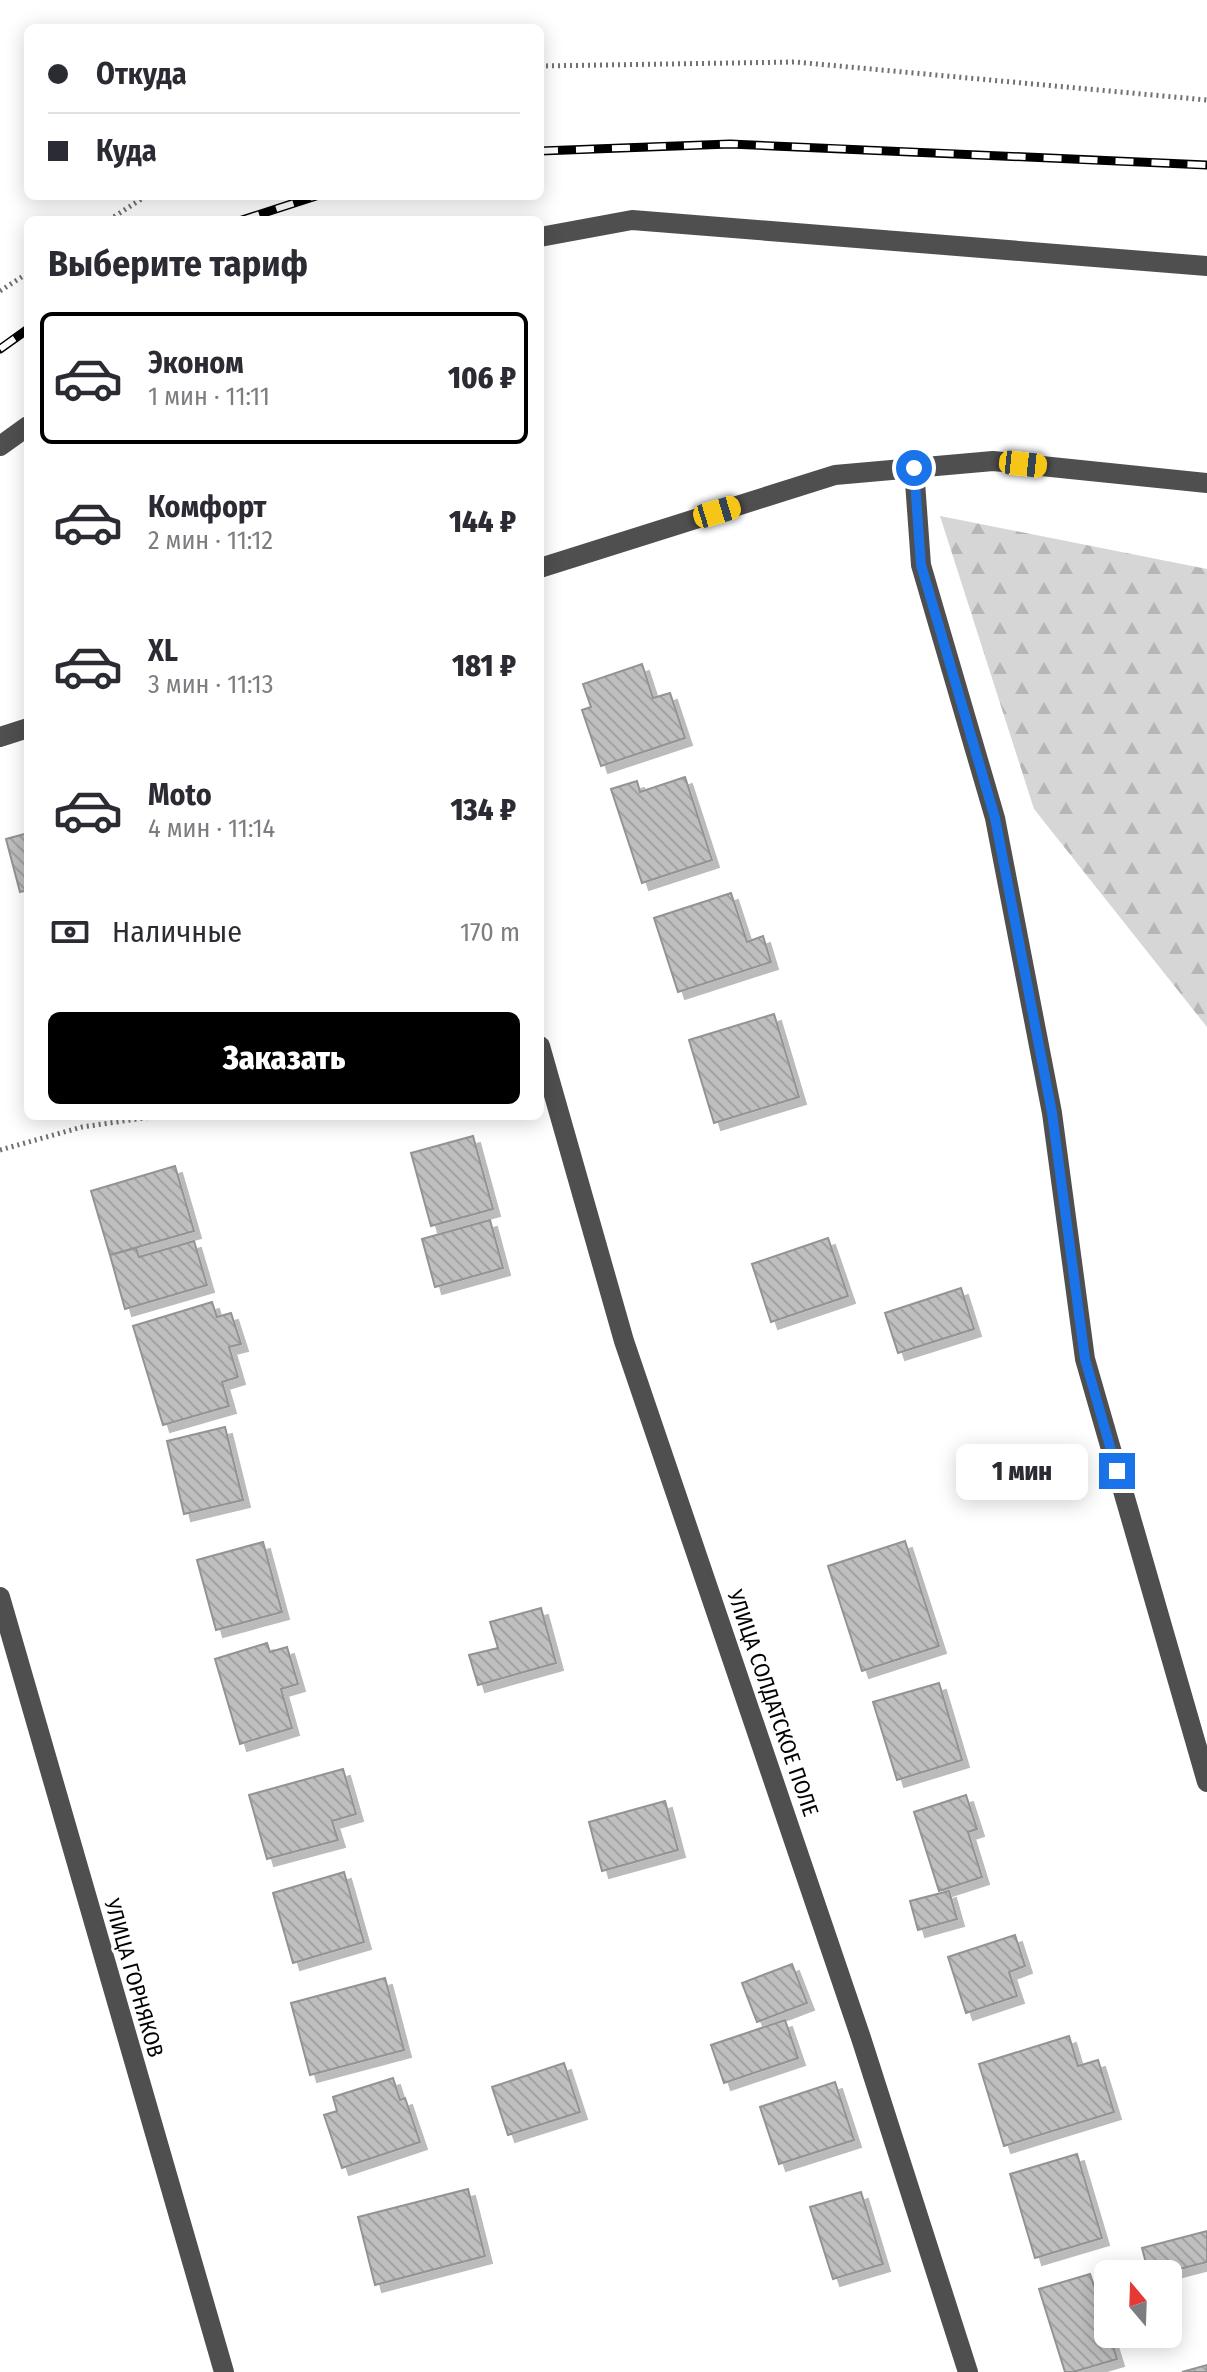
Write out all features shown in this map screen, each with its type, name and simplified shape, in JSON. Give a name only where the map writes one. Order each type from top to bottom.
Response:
[{"type":"street","points":[[544,236],[632,220],[1207,266]]},
{"type":"street","points":[[0,446],[24,429]]},
{"type":"street","points":[[544,567],[835,475],[993,461],[1207,483]]},
{"type":"street","points":[[914,468],[921,565],[995,818],[1052,1113],[1085,1359],[1207,1782]]},
{"type":"street","points":[[0,737],[24,729]]},
{"type":"street","name":"УЛИЦА СОЛДАТСКОЕ ПОЛЕ","points":[[544,1060],[624,1341],[861,2038],[968,2372]]},
{"type":"street","name":"УЛИЦА ГОРНЯКОВ","points":[[0,1597],[224,2372]]},
{"type":"path","points":[[544,66],[795,62],[1207,100]]},
{"type":"path","points":[[115,216],[140,200]]},
{"type":"path","points":[[0,291],[24,276]]},
{"type":"path","points":[[0,1150],[82,1127],[130,1120]]},
{"type":"green space","points":[[940,516],[1207,569],[1207,1027],[1034,809]]},
{"type":"building","points":[[642,664],[653,698],[670,693],[685,738],[601,766],[582,710],[591,707],[583,684]]},
{"type":"building","points":[[685,777],[712,860],[642,883],[611,789],[637,781],[640,792]]},
{"type":"building","points":[[24,834],[24,891],[20,892],[6,839]]},
{"type":"building","points":[[731,893],[747,942],[763,936],[771,962],[678,992],[654,918]]},
{"type":"building","points":[[774,1014],[799,1097],[714,1123],[689,1040]]},
{"type":"building","points":[[473,1136],[493,1209],[431,1226],[411,1153]]},
{"type":"building","points":[[175,1166],[194,1231],[110,1255],[91,1191]]},
{"type":"building","points":[[490,1220],[503,1268],[435,1287],[422,1239]]},
{"type":"building","points":[[828,1238],[848,1296],[771,1322],[752,1264]]},
{"type":"building","points":[[194,1241],[207,1285],[125,1309],[110,1255],[136,1248],[139,1257]]},
{"type":"building","points":[[961,1288],[974,1329],[898,1353],[885,1313]]},
{"type":"building","points":[[212,1302],[217,1317],[231,1313],[241,1344],[229,1347],[238,1377],[222,1382],[229,1406],[163,1425],[133,1326]]},
{"type":"building","points":[[225,1427],[243,1500],[184,1514],[167,1441]]},
{"type":"building","points":[[905,1541],[939,1646],[862,1671],[828,1566]]},
{"type":"building","points":[[263,1542],[282,1612],[216,1630],[197,1560]]},
{"type":"building","points":[[541,1608],[556,1663],[478,1685],[469,1655],[498,1648],[490,1622]]},
{"type":"building","points":[[267,1643],[270,1652],[287,1647],[298,1684],[281,1689],[292,1728],[240,1744],[215,1659]]},
{"type":"building","points":[[939,1683],[962,1760],[897,1780],[873,1702]]},
{"type":"building","points":[[343,1769],[356,1814],[332,1821],[338,1840],[267,1859],[249,1795]]},
{"type":"building","points":[[966,1795],[977,1829],[968,1832],[982,1877],[939,1891],[914,1812]]},
{"type":"building","points":[[665,1801],[678,1850],[602,1871],[589,1822]]},
{"type":"building","points":[[344,1872],[364,1942],[293,1963],[273,1893]]},
{"type":"building","points":[[949,1891],[957,1919],[918,1930],[910,1901]]},
{"type":"building","points":[[1015,1935],[1025,1966],[1009,1972],[1017,1996],[966,2013],[948,1957]]},
{"type":"building","points":[[792,1964],[807,2003],[757,2022],[742,1983]]},
{"type":"building","points":[[385,1978],[404,2050],[310,2075],[291,2003]]},
{"type":"building","points":[[785,2020],[798,2058],[724,2083],[711,2045]]},
{"type":"building","points":[[1069,2036],[1078,2066],[1098,2060],[1114,2112],[1004,2146],[979,2064]]},
{"type":"building","points":[[564,2063],[580,2112],[508,2135],[492,2087]]},
{"type":"building","points":[[393,2078],[400,2100],[405,2098],[420,2142],[342,2168],[324,2115],[337,2111],[333,2097]]},
{"type":"building","points":[[835,2082],[854,2140],[779,2164],[760,2107]]},
{"type":"building","points":[[1077,2154],[1102,2238],[1035,2258],[1010,2174]]},
{"type":"building","points":[[468,2189],[485,2256],[375,2285],[358,2217]]},
{"type":"building","points":[[861,2192],[883,2264],[833,2279],[810,2207]]},
{"type":"building","points":[[1207,2231],[1207,2262],[1182,2268],[1182,2260],[1145,2260],[1142,2248]]},
{"type":"building","points":[[1090,2274],[1094,2286],[1094,2348],[1114,2348],[1117,2359],[1065,2372],[1039,2289]]},
{"type":"building","points":[[1207,2365],[1207,2372],[1182,2372]]},
{"type":"railway","points":[[544,151],[730,144],[1207,165]]},
{"type":"railway","points":[[254,216],[304,200]]},
{"type":"railway","points":[[0,349],[24,332]]},
{"type":"route","points":[[914,468],[921,565],[995,818],[1052,1113],[1085,1359],[1117,1471]]}]
